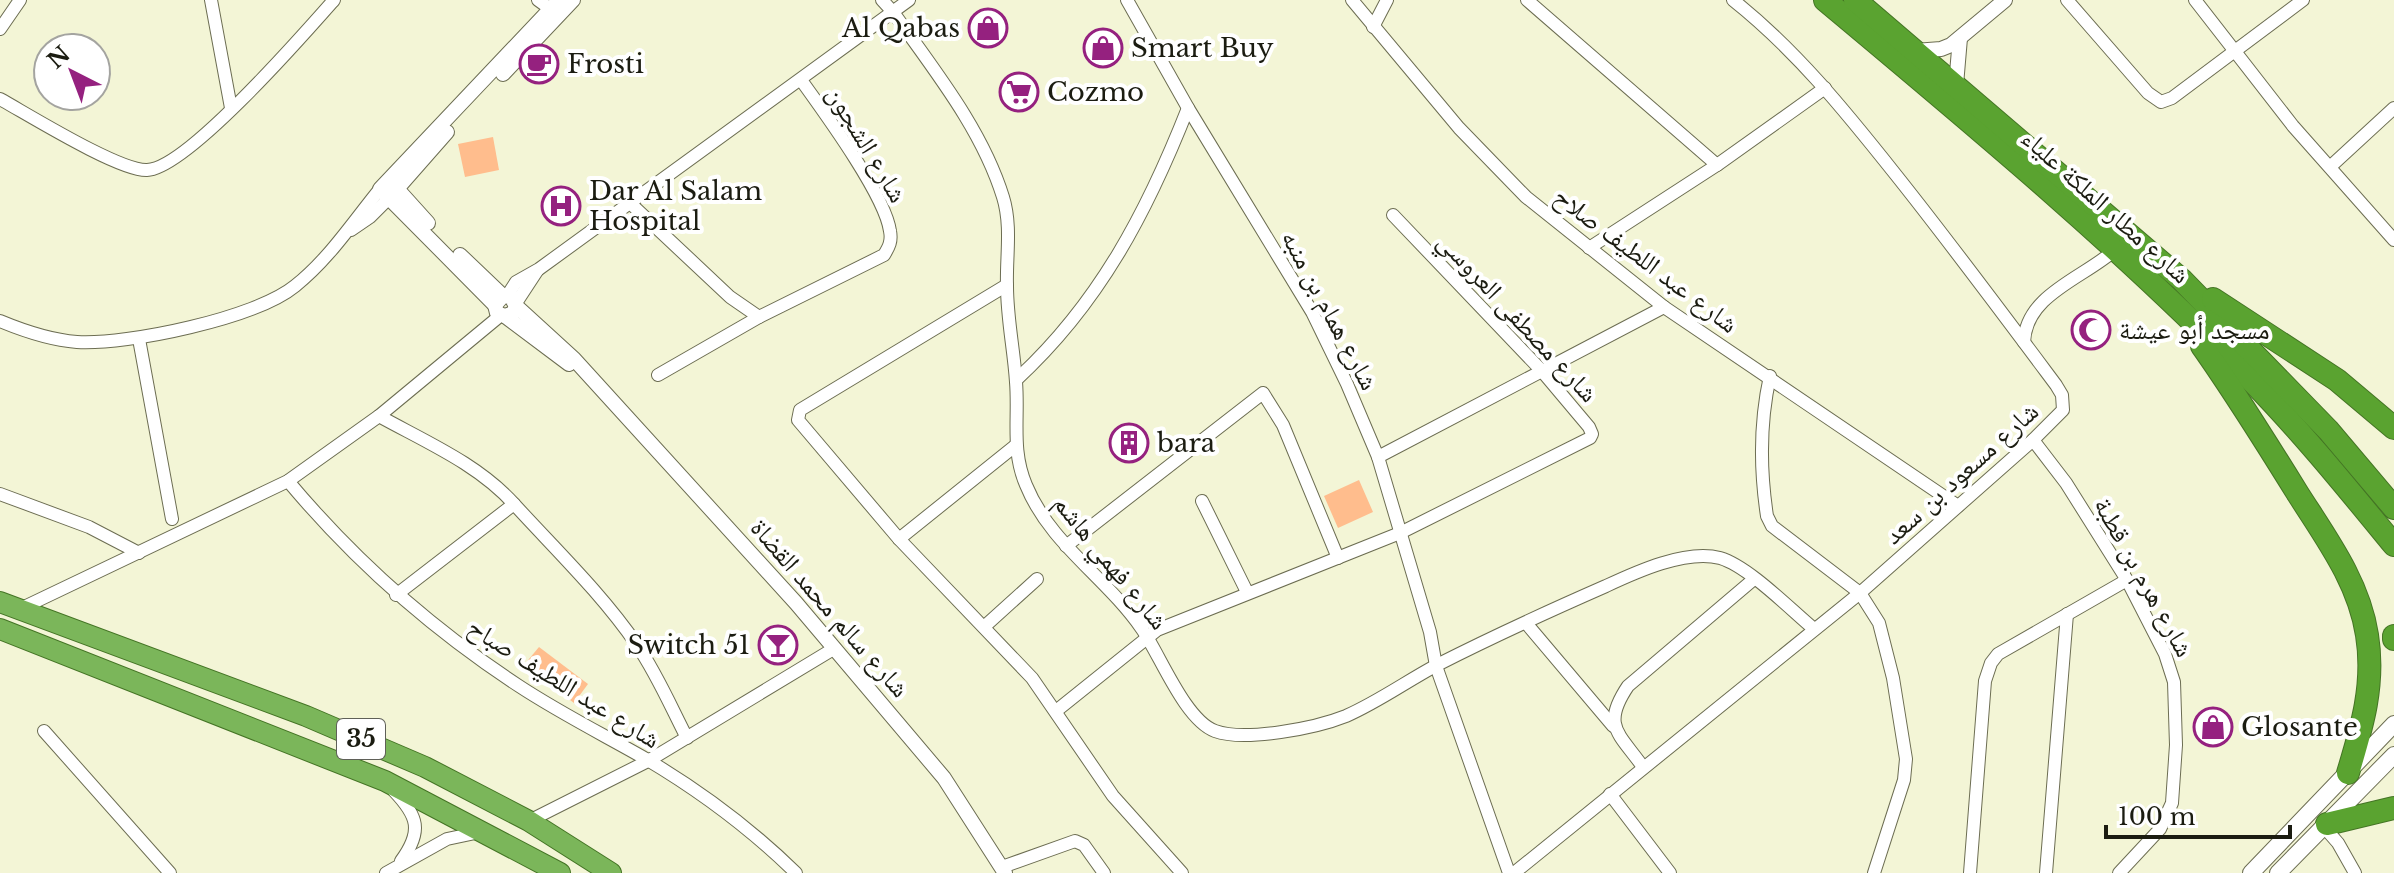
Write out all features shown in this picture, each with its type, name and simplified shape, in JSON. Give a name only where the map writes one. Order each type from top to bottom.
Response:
[{"type":"highway","name":"شارع مطار الملكة علياء","points":[[1825,0],[2116,249],[2172,302],[2253,381],[2326,462],[2394,545]]},
{"type":"highway","name":"شارع مطار الملكة علياء","points":[[1855,0],[2182,280],[2311,411],[2394,508]]},
{"type":"highway","points":[[2182,280],[2337,380],[2394,428]]},
{"type":"highway","points":[[2172,302],[2239,398],[2346,571],[2360,605],[2367,636],[2370,681],[2364,721],[2348,773]]},
{"type":"highway","name":"35","points":[[10,606],[306,716],[425,767],[529,821],[611,873]]},
{"type":"highway","name":"35","points":[[0,629],[385,781],[560,873]]},
{"type":"highway","points":[[2326,825],[2394,808]]},
{"type":"main road","points":[[2251,873],[2394,724]]},
{"type":"main road","points":[[2278,873],[2394,755]]},
{"type":"street","points":[[211,0],[231,108]]},
{"type":"street","points":[[0,99],[122,165],[146,170],[163,167],[179,157],[231,108],[334,0]]},
{"type":"street","points":[[0,321],[46,337],[77,342],[139,339],[262,306],[295,287],[348,232],[370,217],[388,189],[552,6],[573,0]]},
{"type":"street","name":"شارع فهمي هاشم","points":[[882,0],[968,122],[1005,202],[1009,335],[1016,380],[1015,446],[1020,468],[1036,507],[1048,527],[1128,611],[1201,722],[1214,730],[1248,735],[1268,734],[1344,717],[1436,666],[1636,572],[1690,557],[1717,557],[1741,568],[1814,629]]},
{"type":"street","points":[[10,606],[139,553],[288,481],[379,416],[506,305],[539,269],[909,0]]},
{"type":"street","name":"شارع همام بن منبه","points":[[1127,0],[1317,322],[1347,384],[1378,457],[1430,632],[1436,666],[1512,873]]},
{"type":"street","name":"شارع عبد اللطيف صلاح","points":[[1352,0],[1459,128],[1513,186],[1664,307],[1958,506]]},
{"type":"street","points":[[1373,27],[1387,0]]},
{"type":"street","points":[[1527,0],[1717,165]]},
{"type":"street","name":"شارع مسعود بن سعد","points":[[1512,873],[1860,593],[2033,440],[2058,415],[2064,403],[2056,385],[1925,211],[1825,88],[1767,28],[1733,0]]},
{"type":"street","points":[[1915,51],[1941,49],[1960,38],[2005,0]]},
{"type":"street","points":[[2067,0],[2148,93],[2161,102],[2172,98],[2235,53],[2303,0]]},
{"type":"street","points":[[2195,0],[2293,126],[2394,240]]},
{"type":"street","points":[[0,29],[22,1]]},
{"type":"street","points":[[1956,85],[1960,38]]},
{"type":"street","name":"شارع الشجون","points":[[759,317],[875,261],[890,246],[888,220],[871,186],[801,80]]},
{"type":"street","points":[[1589,248],[1717,165],[1825,88]]},
{"type":"street","points":[[1016,380],[1066,329],[1112,265],[1147,205],[1188,108]]},
{"type":"street","points":[[2331,166],[2394,108]]},
{"type":"street","name":"شارع سالم محمد القضاة","points":[[388,189],[506,305],[555,340],[602,388],[835,648],[944,778],[1004,870]]},
{"type":"street","points":[[630,203],[730,297],[759,317],[658,375]]},
{"type":"street","name":"شارع مصطفى العروسي","points":[[1393,215],[1541,370],[1592,434],[1590,438],[1400,533]]},
{"type":"street","points":[[2024,342],[2028,322],[2041,303],[2116,249]]},
{"type":"street","points":[[1007,285],[800,410],[800,425],[899,539],[1032,678],[1113,796],[1182,873]]},
{"type":"street","points":[[1378,457],[1664,307]]},
{"type":"street","points":[[139,339],[172,519]]},
{"type":"street","points":[[1770,376],[1762,431],[1767,516],[1778,531],[1860,593],[1879,623],[1893,678],[1906,759],[1904,780],[1874,873]]},
{"type":"street","points":[[1066,546],[1263,393],[1283,425],[1338,558]]},
{"type":"street","points":[[379,416],[492,481],[611,610],[637,644],[687,738]]},
{"type":"street","name":"شارع هرم بن قطبة","points":[[2033,440],[2066,483],[2127,580],[2171,669],[2177,700],[2173,795],[2166,819],[2119,873]]},
{"type":"street","points":[[899,539],[1015,446]]},
{"type":"street","name":"شارع عبد اللطيف صباح","points":[[288,481],[396,595],[437,628],[521,687],[648,761],[747,828],[796,873]]},
{"type":"street","points":[[0,494],[77,522],[139,553]]},
{"type":"street","points":[[1202,501],[1247,592]]},
{"type":"street","points":[[396,595],[514,504]]},
{"type":"street","points":[[1056,711],[1147,636],[1247,592],[1400,533]]},
{"type":"street","points":[[985,626],[1037,579]]},
{"type":"street","points":[[1615,729],[1612,720],[1614,709],[1628,686],[1754,579]]},
{"type":"street","points":[[1970,873],[1987,671],[1998,654],[2127,580]]},
{"type":"street","points":[[2046,873],[2067,614]]},
{"type":"street","points":[[1526,623],[1643,767]]},
{"type":"street","points":[[529,821],[648,761],[835,648]]},
{"type":"street","points":[[44,731],[170,873]]},
{"type":"street","points":[[385,781],[408,806],[415,823],[413,844],[391,870]]},
{"type":"street","points":[[1610,794],[1670,873]]},
{"type":"street","points":[[2326,825],[2355,873]]},
{"type":"street","points":[[391,870],[447,839],[483,832]]},
{"type":"street","points":[[1004,870],[1075,841],[1084,845],[1104,873]]},
{"type":"shaded area","points":[[493,137],[499,170],[465,177],[458,144]]},
{"type":"shaded area","points":[[1359,480],[1373,512],[1338,528],[1324,496]]},
{"type":"shaded area","points":[[539,647],[588,684],[574,703],[524,665]]},
{"type":"place","name":"Al Qabas","points":[[988,28]]},
{"type":"place","name":"Smart Buy","points":[[1103,48]]},
{"type":"place","name":"Frosti","points":[[539,64]]},
{"type":"place","name":"Cozmo","points":[[1019,92]]},
{"type":"place","name":"Dar Al Salam Hospital","points":[[561,206]]},
{"type":"place","name":"مسجد أبو عيشة","points":[[2091,330]]},
{"type":"place","name":"bara","points":[[1129,443]]},
{"type":"place","name":"Switch 51","points":[[778,645]]},
{"type":"place","name":"Glosante","points":[[2213,727]]}]
